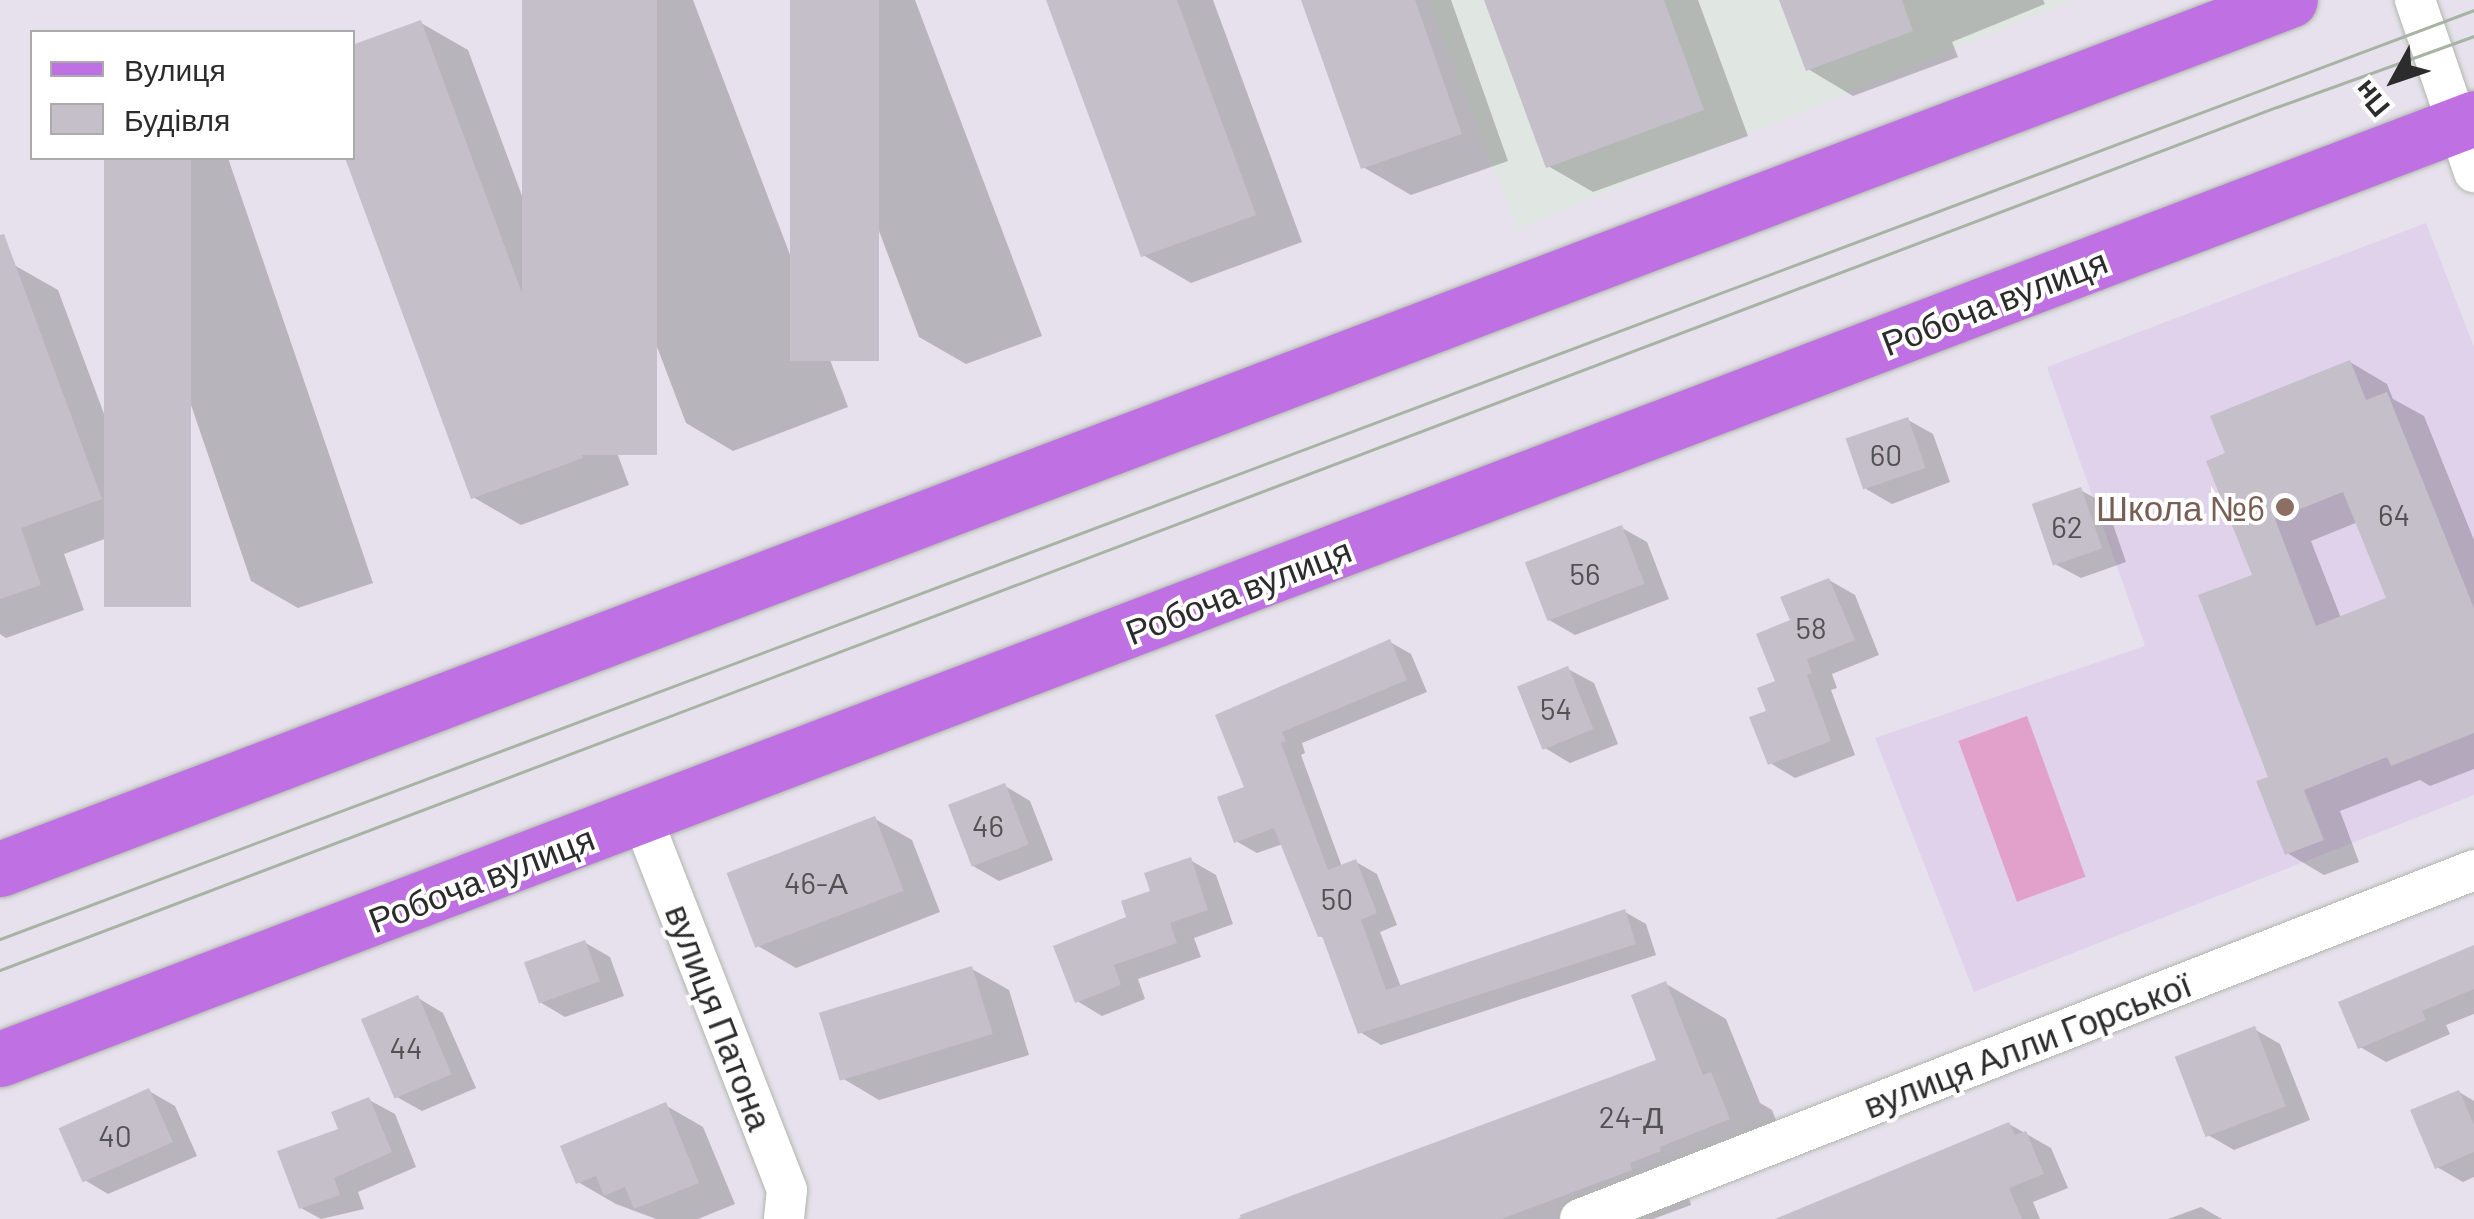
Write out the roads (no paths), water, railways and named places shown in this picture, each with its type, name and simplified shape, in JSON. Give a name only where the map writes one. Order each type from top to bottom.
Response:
[{"type":"main road","points":[[0,869],[2290,0]]},
{"type":"main road","name":"Робоча вулиця","points":[[0,1058],[2468,138]]},
{"type":"street","points":[[2415,0],[2468,138]]},
{"type":"street","name":"вулиця Патона","points":[[642,818],[787,1190],[784,1219]]},
{"type":"street","name":"вулиця Алли Горської","points":[[1580,1219],[2474,870]]},
{"type":"tram line","points":[[0,939],[2474,10]]},
{"type":"tram line","points":[[0,970],[2277,107],[2474,36]]},
{"type":"place","name":"Школа №6","points":[[2285,507]]}]
